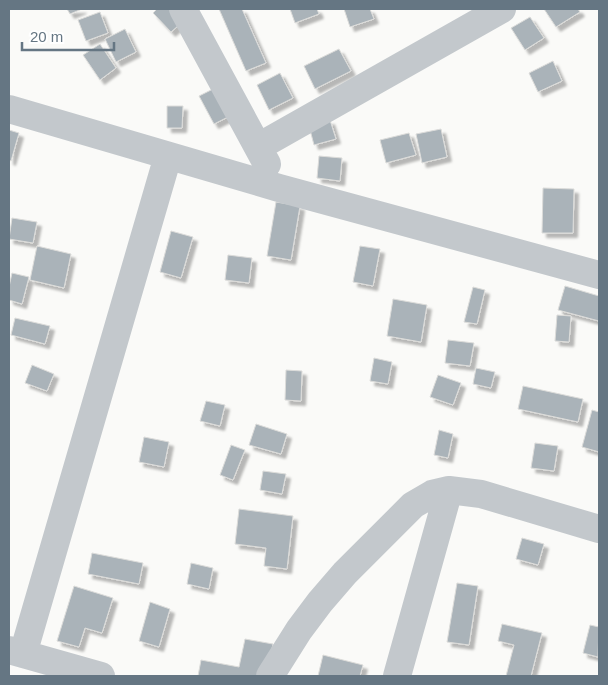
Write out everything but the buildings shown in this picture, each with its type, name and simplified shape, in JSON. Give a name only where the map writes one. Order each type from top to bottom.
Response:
[{"type":"street","points":[[183,9],[279,188]]},
{"type":"street","points":[[258,147],[502,9]]},
{"type":"street","points":[[9,109],[279,188],[599,275]]},
{"type":"street","points":[[101,676],[16,652],[168,156]]},
{"type":"street","points":[[270,676],[320,602],[345,573],[413,505],[432,494],[449,490],[495,497],[599,530]]},
{"type":"street","points":[[397,676],[449,490]]}]
